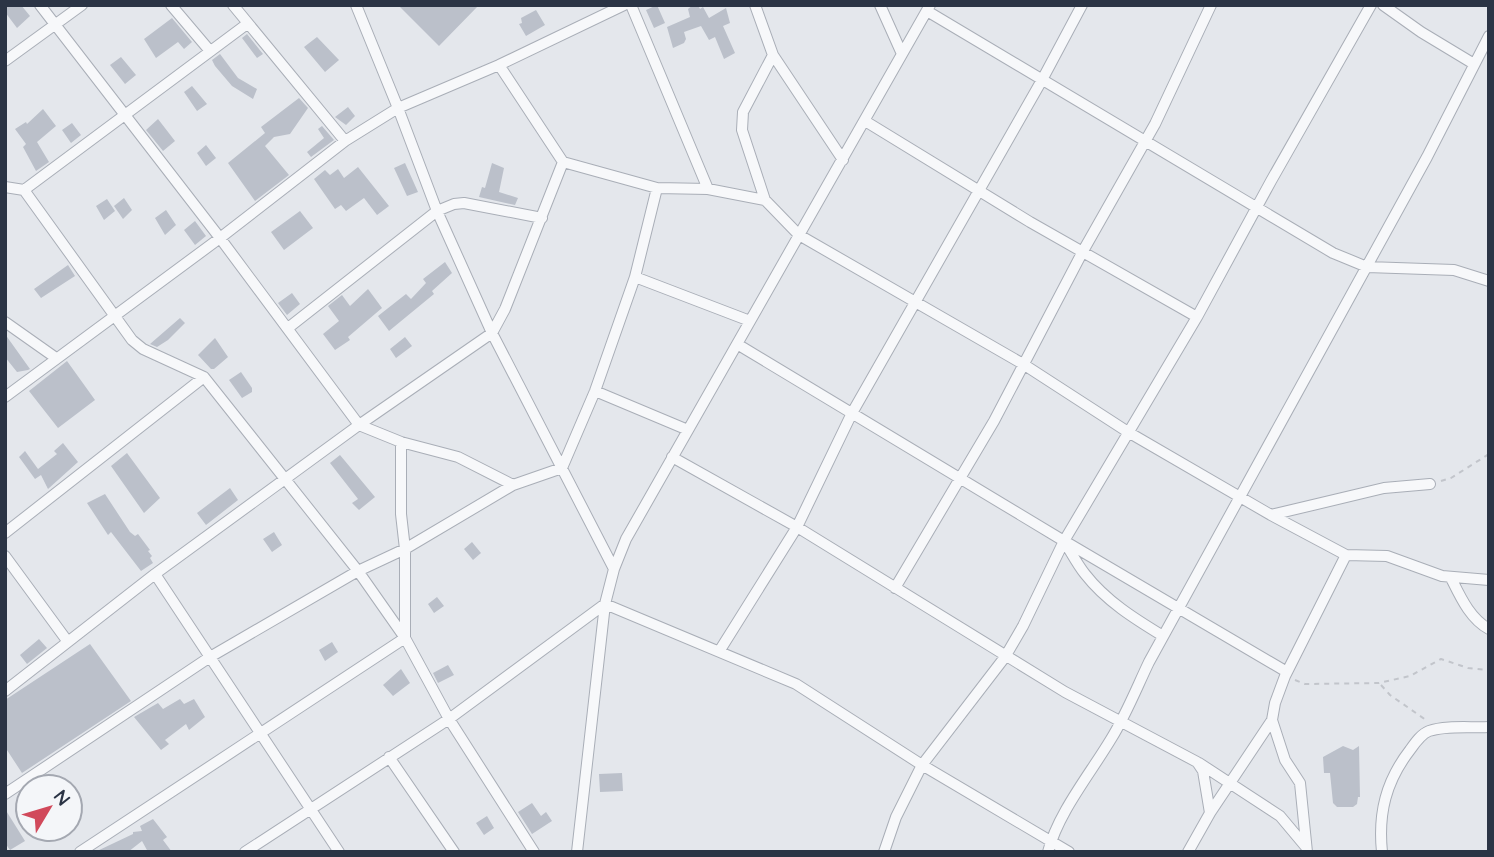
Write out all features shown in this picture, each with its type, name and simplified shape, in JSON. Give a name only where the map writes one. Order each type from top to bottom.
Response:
[{"type":"street","points":[[40,5],[220,238],[359,425],[401,442],[458,457],[513,485]]},
{"type":"street","points":[[5,61],[82,5]]},
{"type":"street","points":[[171,5],[210,51]]},
{"type":"street","points":[[233,5],[345,141]]},
{"type":"street","points":[[356,5],[437,211],[492,333],[614,569]]},
{"type":"street","points":[[5,397],[220,238],[345,141],[398,108],[499,65],[624,5]]},
{"type":"street","points":[[631,5],[708,189]]},
{"type":"street","points":[[755,5],[773,55],[843,160]]},
{"type":"street","points":[[880,5],[902,54]]},
{"type":"street","points":[[720,650],[797,527],[852,413],[1082,5]]},
{"type":"street","points":[[895,588],[994,421],[1144,141],[1212,5]]},
{"type":"street","points":[[884,852],[896,817],[922,765],[1005,657],[1064,541],[1197,317],[1371,5]]},
{"type":"street","points":[[1383,5],[1474,64]]},
{"type":"street","points":[[578,852],[605,604],[614,569],[626,539],[928,8],[1042,80],[1333,253],[1367,267],[1454,270],[1489,281]]},
{"type":"street","points":[[24,190],[247,24]]},
{"type":"street","points":[[1049,846],[1079,789],[1119,723],[1163,636],[1241,499],[1427,157],[1489,36]]},
{"type":"street","points":[[773,55],[743,112],[742,130],[765,200],[799,234],[1023,364],[1128,432],[1241,499],[1346,555],[1387,556],[1429,573],[1451,578],[1489,580]]},
{"type":"street","points":[[499,65],[563,162],[657,188],[708,189],[765,200]]},
{"type":"street","points":[[865,121],[1030,222],[1197,317]]},
{"type":"street","points":[[5,691],[155,574],[359,425],[492,333],[505,309],[563,162]]},
{"type":"street","points":[[6,185],[24,190],[137,345],[204,377],[358,571],[405,638],[449,719],[534,852]]},
{"type":"street","points":[[5,794],[210,657],[358,571],[405,549],[513,485],[562,468],[595,391],[635,277],[657,188]]},
{"type":"street","points":[[288,328],[437,211],[464,203],[542,218]]},
{"type":"street","points":[[635,277],[750,321]]},
{"type":"street","points":[[5,323],[56,358]]},
{"type":"street","points":[[737,344],[1286,674]]},
{"type":"street","points":[[5,533],[204,377]]},
{"type":"street","points":[[595,391],[688,430]]},
{"type":"street","points":[[401,442],[405,638]]},
{"type":"street","points":[[672,457],[797,527],[1005,657],[1119,723],[1197,762],[1230,782],[1280,816],[1307,849]]},
{"type":"street","points":[[1271,515],[1384,488],[1430,484]]},
{"type":"street","points":[[1064,541],[1084,574],[1100,590],[1130,617],[1163,636]]},
{"type":"street","points":[[1188,852],[1210,813],[1272,720],[1286,674],[1346,555]]},
{"type":"street","points":[[5,556],[68,642]]},
{"type":"street","points":[[155,574],[339,852]]},
{"type":"street","points":[[1451,578],[1469,610],[1484,627],[1489,639]]},
{"type":"street","points":[[605,604],[796,684],[1049,846],[1069,852]]},
{"type":"street","points":[[245,852],[449,719],[605,604]]},
{"type":"street","points":[[80,852],[405,638]]},
{"type":"street","points":[[1272,720],[1285,760],[1300,783],[1307,849]]},
{"type":"street","points":[[1382,852],[1380,820],[1390,784],[1414,745],[1424,734],[1437,730],[1489,727]]},
{"type":"street","points":[[389,757],[454,852]]},
{"type":"street","points":[[1197,762],[1203,771],[1210,813]]},
{"type":"path","points":[[1430,484],[1451,478],[1489,454]]},
{"type":"path","points":[[1286,674],[1306,684],[1380,683],[1410,676],[1441,659],[1468,668],[1489,670]]},
{"type":"path","points":[[1380,683],[1390,695],[1419,713],[1437,730]]},
{"type":"building","points":[[9,5],[21,5],[30,16],[17,28],[5,12]]},
{"type":"building","points":[[398,5],[479,5],[439,46]]},
{"type":"building","points":[[657,5],[665,23],[654,28],[646,10]]},
{"type":"building","points":[[698,5],[700,9],[703,7],[709,18],[726,8],[730,23],[723,26],[735,53],[724,59],[715,37],[709,40],[701,26],[684,32],[684,43],[673,48],[667,27],[690,17],[688,9]]},
{"type":"building","points":[[536,10],[545,25],[526,36],[519,24],[522,23],[521,18]]},
{"type":"building","points":[[172,18],[192,42],[184,49],[178,42],[156,58],[144,39]]},
{"type":"building","points":[[247,34],[263,54],[257,58],[242,38]]},
{"type":"building","points":[[317,37],[339,60],[325,72],[304,47]]},
{"type":"building","points":[[220,54],[238,78],[257,89],[253,99],[232,86],[215,66],[212,60]]},
{"type":"building","points":[[121,57],[136,75],[125,84],[110,65]]},
{"type":"building","points":[[192,86],[207,104],[197,111],[184,92]]},
{"type":"building","points":[[299,98],[308,108],[290,134],[274,137],[265,146],[289,175],[255,201],[228,163],[265,133],[261,127]]},
{"type":"building","points":[[348,107],[355,116],[346,125],[335,117]]},
{"type":"building","points":[[43,109],[56,126],[37,142],[49,162],[36,171],[23,147],[26,144],[15,129],[26,122],[27,124]]},
{"type":"building","points":[[158,119],[175,141],[163,151],[146,130]]},
{"type":"building","points":[[72,123],[81,135],[71,143],[62,130]]},
{"type":"building","points":[[322,126],[334,140],[311,157],[307,152],[324,138],[318,129]]},
{"type":"building","points":[[206,145],[216,158],[206,166],[197,153]]},
{"type":"building","points":[[405,163],[418,192],[407,196],[394,168]]},
{"type":"building","points":[[492,163],[504,168],[499,192],[518,198],[515,205],[479,197],[482,187],[485,188]]},
{"type":"building","points":[[358,167],[389,206],[377,215],[364,198],[346,211],[341,205],[335,209],[314,179],[325,170],[330,175],[338,169],[344,178]]},
{"type":"building","points":[[124,198],[132,210],[123,219],[114,206]]},
{"type":"building","points":[[107,199],[115,211],[104,220],[96,206]]},
{"type":"building","points":[[166,210],[176,225],[165,235],[155,218]]},
{"type":"building","points":[[300,211],[313,228],[284,250],[271,232]]},
{"type":"building","points":[[195,221],[206,236],[195,245],[184,230]]},
{"type":"building","points":[[445,262],[452,273],[432,291],[434,294],[389,331],[378,316],[406,294],[411,299],[426,283],[423,279]]},
{"type":"building","points":[[68,265],[75,276],[41,298],[34,289]]},
{"type":"building","points":[[368,289],[382,308],[348,337],[350,340],[335,350],[323,334],[339,321],[328,306],[342,295],[350,306]]},
{"type":"building","points":[[292,293],[300,304],[287,315],[278,303]]},
{"type":"building","points":[[180,318],[185,323],[168,340],[157,347],[150,344]]},
{"type":"building","points":[[5,334],[30,369],[17,372],[5,357]]},
{"type":"building","points":[[405,337],[412,346],[396,358],[390,349]]},
{"type":"building","points":[[215,338],[228,357],[211,369],[198,355]]},
{"type":"building","points":[[67,361],[95,400],[58,428],[29,391]]},
{"type":"building","points":[[241,372],[252,388],[252,392],[242,398],[229,380]]},
{"type":"building","points":[[63,443],[78,462],[48,489],[41,475],[35,479],[19,457],[25,451],[38,469],[57,454],[54,451]]},
{"type":"building","points":[[127,453],[160,498],[144,513],[111,466]]},
{"type":"building","points":[[340,455],[375,497],[359,510],[352,503],[358,499],[330,463]]},
{"type":"building","points":[[230,488],[238,500],[206,525],[197,513]]},
{"type":"building","points":[[105,494],[130,532],[135,536],[138,534],[150,550],[148,551],[153,563],[141,571],[111,532],[108,535],[87,503]]},
{"type":"building","points":[[274,532],[282,545],[272,552],[263,539]]},
{"type":"building","points":[[472,542],[481,553],[473,560],[464,549]]},
{"type":"building","points":[[437,597],[444,606],[434,613],[428,604]]},
{"type":"building","points":[[39,639],[47,648],[27,664],[20,655]]},
{"type":"building","points":[[332,642],[338,652],[325,661],[319,650]]},
{"type":"building","points":[[90,644],[131,701],[22,773],[5,747],[5,700]]},
{"type":"building","points":[[448,665],[454,675],[438,683],[433,673]]},
{"type":"building","points":[[401,669],[410,683],[393,696],[383,685]]},
{"type":"building","points":[[180,699],[184,704],[194,699],[205,717],[189,730],[186,724],[165,740],[169,744],[161,750],[134,717],[158,703],[163,709]]},
{"type":"building","points":[[1343,746],[1353,750],[1359,746],[1360,797],[1353,807],[1337,807],[1333,803],[1330,773],[1324,773],[1323,757]]},
{"type":"building","points":[[622,773],[623,791],[600,792],[599,774]]},
{"type":"building","points":[[532,803],[541,816],[546,812],[552,821],[532,834],[518,812]]},
{"type":"building","points":[[5,809],[14,823],[14,843],[22,843],[10,850],[5,843]]},
{"type":"building","points":[[487,816],[494,828],[484,835],[476,823]]},
{"type":"building","points":[[153,819],[167,837],[163,840],[172,852],[148,852],[142,841],[128,852],[95,852],[133,832],[142,831],[140,826]]}]
